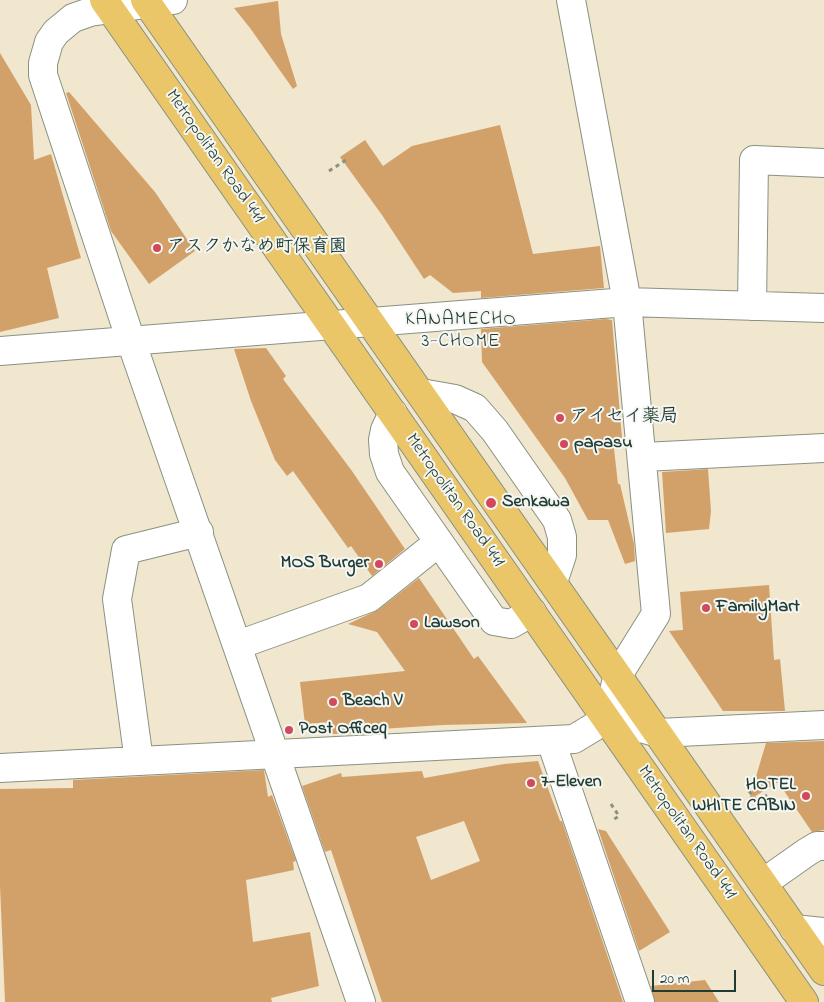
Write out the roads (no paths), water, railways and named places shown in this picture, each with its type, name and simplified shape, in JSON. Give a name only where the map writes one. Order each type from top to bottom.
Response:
[{"type":"main road","name":"Metropolitan Road 441","points":[[155,1],[372,322],[824,971]]},
{"type":"main road","name":"Metropolitan Road 441","points":[[107,4],[804,1002]]},
{"type":"street","points":[[571,0],[627,302],[643,457],[656,614],[618,675],[608,719]]},
{"type":"street","points":[[155,1],[107,4],[73,18],[56,32],[45,52],[43,75],[131,341],[361,1002]]},
{"type":"street","points":[[752,306],[754,160],[824,163]]},
{"type":"street","points":[[0,351],[627,302],[824,308]]},
{"type":"street","points":[[421,393],[455,399],[475,408],[495,431],[557,520],[562,537],[562,555],[553,582]]},
{"type":"street","points":[[393,413],[385,430],[383,440],[384,454],[390,472],[494,621],[511,624],[532,612]]},
{"type":"street","points":[[643,457],[824,448]]},
{"type":"street","points":[[139,761],[117,599],[126,550],[199,532]]},
{"type":"street","points":[[238,645],[369,598],[439,542]]},
{"type":"street","points":[[0,768],[551,741],[574,739],[608,719],[659,733],[824,724]]},
{"type":"street","points":[[551,741],[640,1002]]},
{"type":"street","points":[[763,883],[807,852],[817,846],[824,846]]},
{"type":"street","points":[[794,929],[824,932]]},
{"type":"place","name":"アスクかなめ町保育園","points":[[157,248]]},
{"type":"place","name":"アイセイ薬局","points":[[560,418]]},
{"type":"place","name":"papasu","points":[[564,444]]},
{"type":"place","name":"Senkawa","points":[[491,503]]},
{"type":"place","name":"MOS Burger","points":[[379,564]]},
{"type":"place","name":"FamilyMart","points":[[706,608]]},
{"type":"place","name":"Lawson","points":[[414,624]]},
{"type":"place","name":"Beach V","points":[[333,702]]},
{"type":"place","name":"Post Officeq","points":[[289,730]]},
{"type":"place","name":"7-Eleven","points":[[531,783]]},
{"type":"place","name":"HOTEL WHITE CABIN","points":[[806,796]]},
{"type":"district","name":"KANAMECHO 3-CHOME","points":[[461,332]]}]
